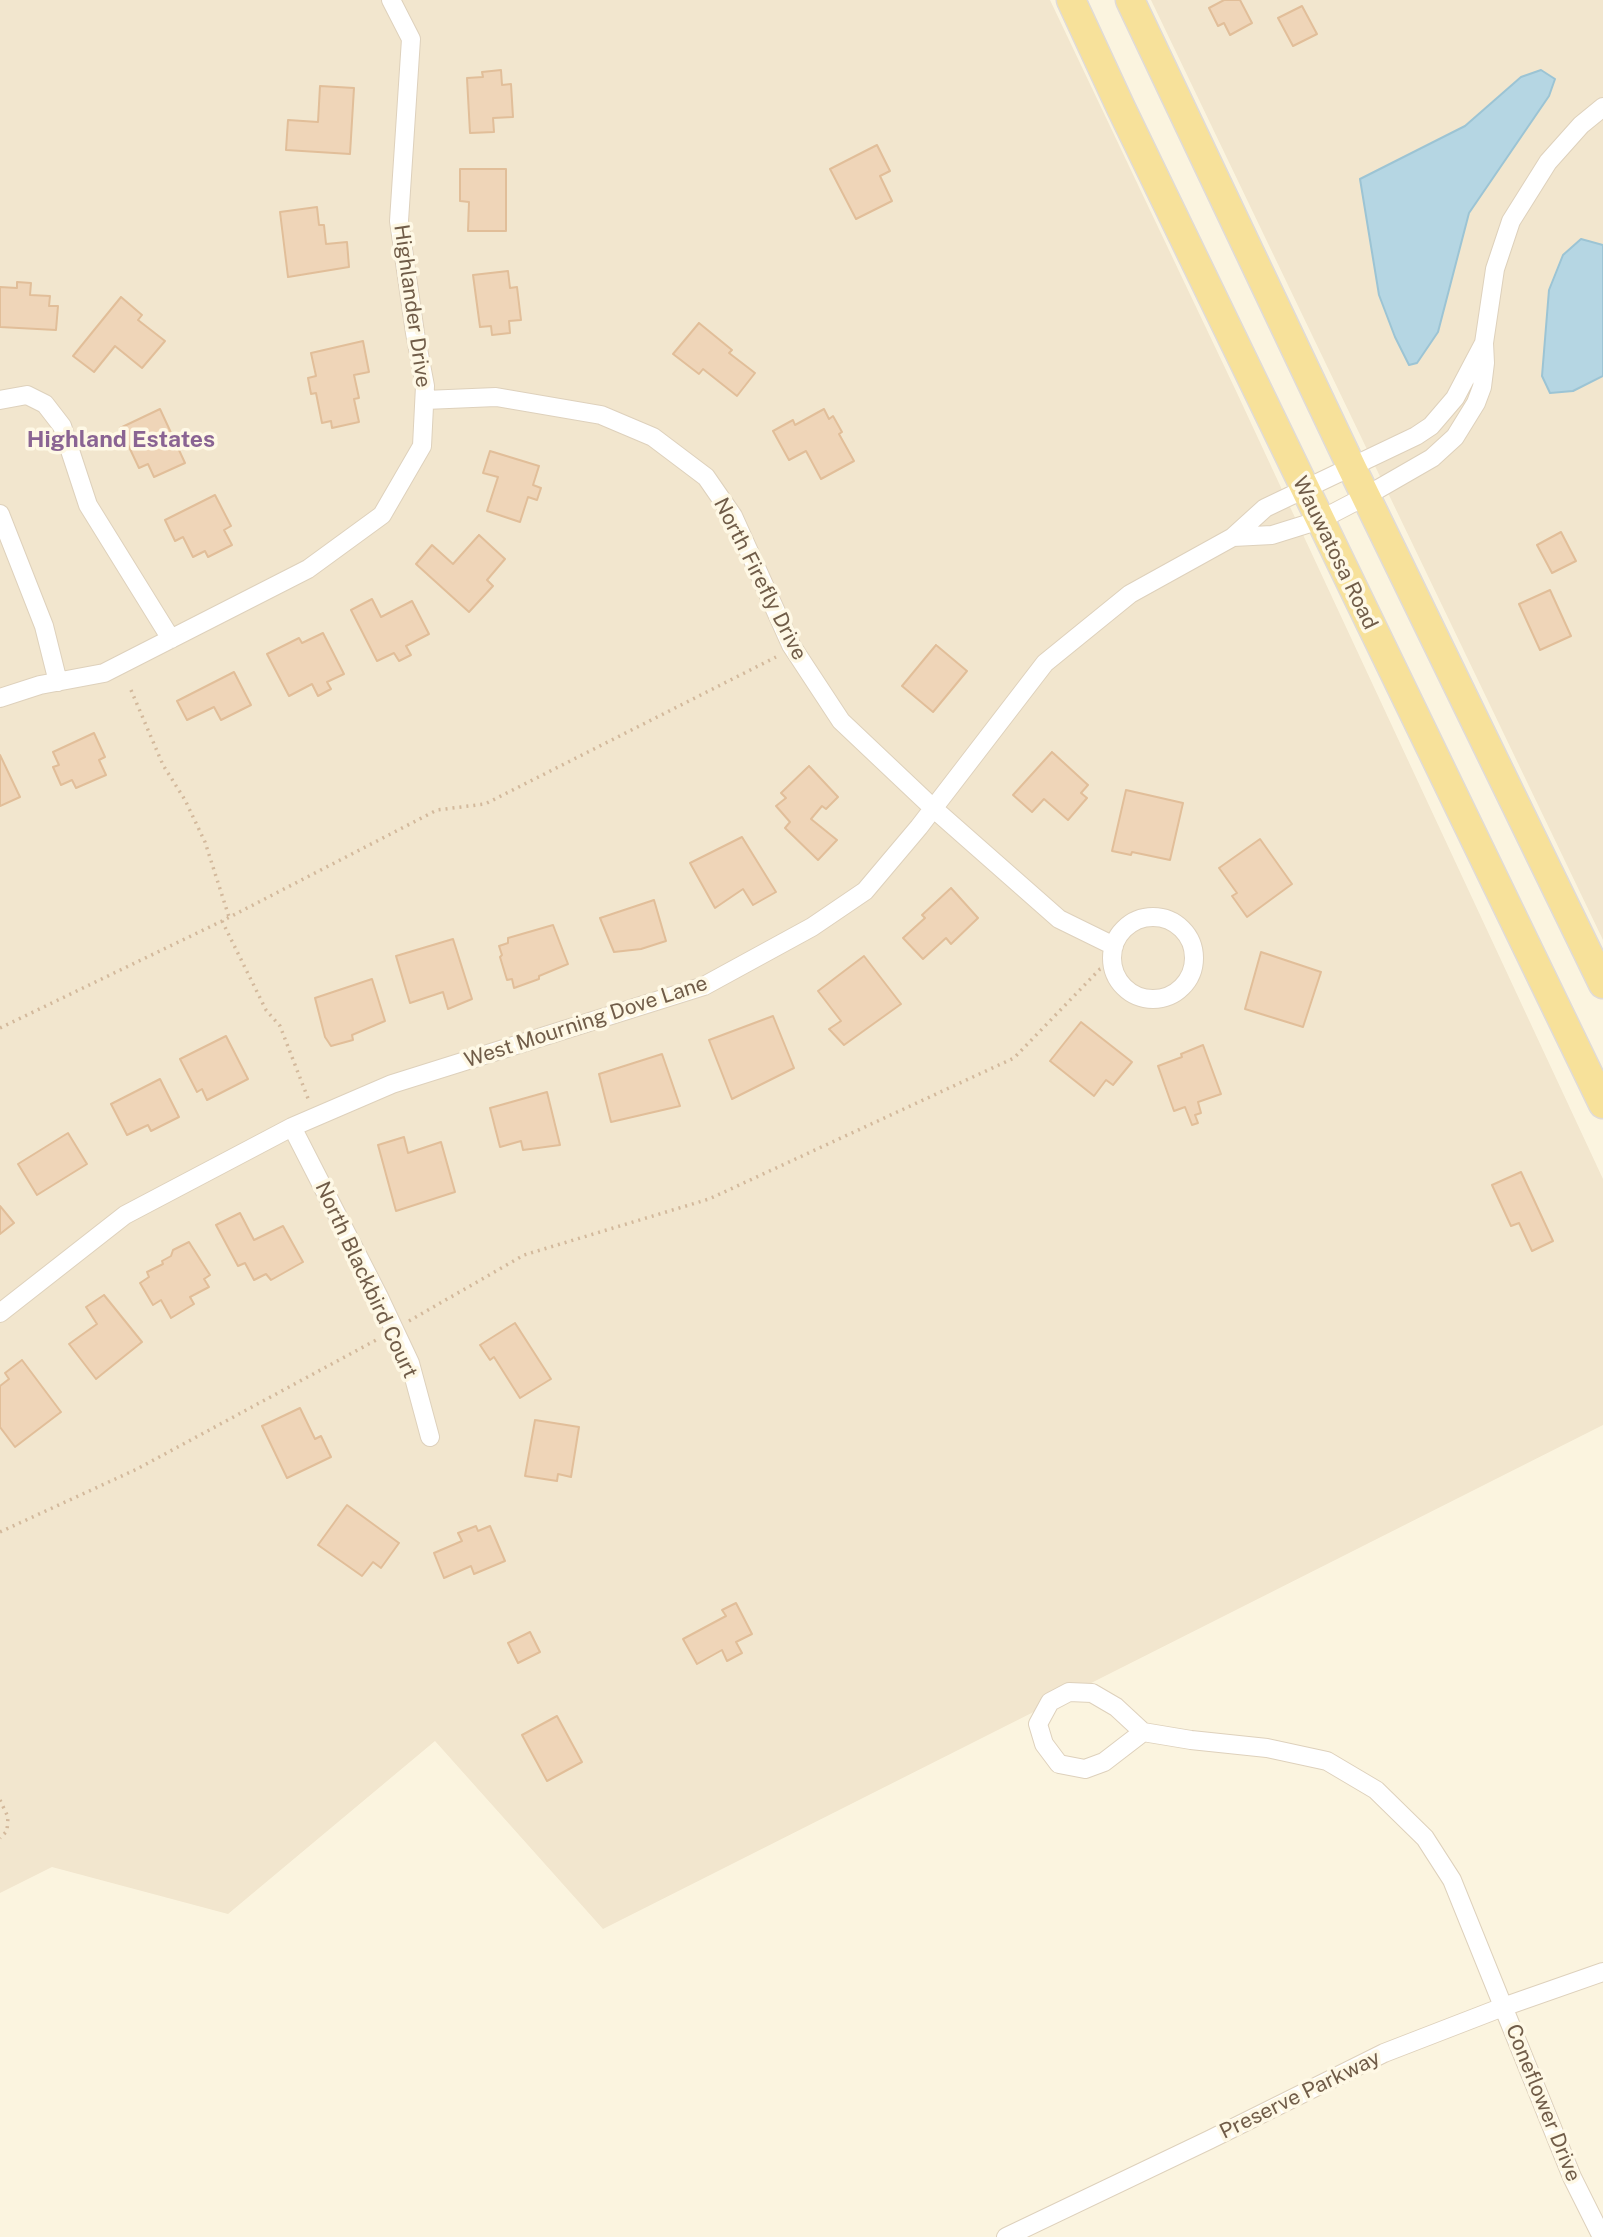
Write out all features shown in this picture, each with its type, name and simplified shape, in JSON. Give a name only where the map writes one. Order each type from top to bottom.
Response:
[{"type":"main road","name":"Wauwatosa Road","points":[[1071,0],[1603,1104]]},
{"type":"main road","points":[[1130,0],[1352,468],[1603,984]]},
{"type":"street","name":"Highlander Drive","points":[[0,698],[58,681],[104,673],[308,569],[382,515],[422,446],[425,386],[399,221],[411,39],[391,0]]},
{"type":"street","points":[[1233,537],[1272,536],[1320,520],[1432,458],[1448,445],[1463,427],[1482,387],[1484,343],[1495,270],[1511,221],[1553,156],[1581,125],[1603,107]]},
{"type":"street","points":[[1233,537],[1265,508],[1352,468],[1431,426],[1455,398],[1484,343]]},
{"type":"street","points":[[0,400],[27,395],[46,404],[62,426],[88,505],[171,639]]},
{"type":"street","name":"North Firefly Drive","points":[[425,400],[496,397],[601,415],[653,437],[706,477],[733,516],[794,648],[841,721],[933,808],[1059,919],[1114,946]]},
{"type":"street","points":[[0,514],[44,626],[58,681]]},
{"type":"street","name":"West Mourning Dove Lane","points":[[0,1313],[125,1215],[292,1127],[392,1084],[704,986],[812,926],[865,891],[1045,663],[1130,594],[1233,537]]},
{"type":"street","points":[[1143,918],[1171,920],[1182,928],[1191,940],[1195,953],[1189,980],[1180,990],[1155,1000],[1130,993],[1120,983],[1112,964],[1114,946],[1120,933],[1130,923],[1143,918]]},
{"type":"street","name":"North Blackbird Court","points":[[292,1127],[395,1329],[410,1363],[430,1437]]},
{"type":"street","points":[[1069,1692],[1093,1693],[1116,1707],[1143,1732],[1104,1762],[1085,1769],[1059,1764],[1044,1744],[1038,1724],[1050,1702],[1069,1692]]},
{"type":"street","name":"Coneflower Drive","points":[[1143,1732],[1267,1748],[1327,1761],[1376,1790],[1425,1838],[1452,1880],[1572,2178],[1602,2237]]},
{"type":"street","name":"Preserve Parkway","points":[[1006,2237],[1384,2053],[1603,1972]]},
{"type":"path","points":[[0,1028],[222,921],[437,810],[485,804],[794,648]]},
{"type":"path","points":[[131,690],[163,765],[185,800],[205,842],[229,917]]},
{"type":"path","points":[[222,921],[266,1010],[280,1026],[316,1116]]},
{"type":"path","points":[[0,1532],[138,1469],[395,1329],[524,1255],[709,1199],[1014,1058],[1100,969],[1112,964]]},
{"type":"path","points":[[0,1800],[8,1817],[7,1831],[0,1838]]},
{"type":"shaded area","points":[[0,0],[1050,0],[1237,393],[1603,1179],[1603,1425],[603,1929],[435,1741],[228,1914],[52,1867],[0,1893]]},
{"type":"shaded area","points":[[1151,0],[1603,0],[1603,940],[1287,283]]},
{"type":"water","points":[[1541,70],[1555,79],[1549,96],[1469,213],[1438,332],[1417,363],[1409,365],[1379,295],[1360,179],[1465,126],[1521,77]]},
{"type":"water","points":[[1581,239],[1603,245],[1603,376],[1573,391],[1550,393],[1542,376],[1549,290],[1563,255]]},
{"type":"building","points":[[1224,0],[1240,0],[1252,23],[1230,35],[1224,23],[1218,26],[1209,8]]},
{"type":"building","points":[[1302,6],[1317,34],[1293,46],[1278,18]]},
{"type":"building","points":[[501,70],[502,85],[511,84],[513,117],[493,118],[494,132],[470,133],[467,78],[483,77],[482,72]]},
{"type":"building","points":[[320,86],[354,88],[350,154],[286,150],[288,120],[318,122]]},
{"type":"building","points":[[877,145],[890,171],[880,176],[892,201],[856,219],[830,169]]},
{"type":"building","points":[[460,169],[506,169],[506,231],[468,231],[469,202],[460,201]]},
{"type":"building","points":[[317,207],[319,225],[324,225],[326,244],[347,242],[349,267],[288,277],[280,212]]},
{"type":"building","points":[[508,271],[510,288],[517,287],[521,320],[509,321],[510,333],[492,335],[491,326],[480,327],[473,275]]},
{"type":"building","points":[[17,282],[31,283],[30,295],[50,296],[49,306],[58,306],[56,330],[0,327],[0,287],[17,288]]},
{"type":"building","points":[[121,297],[142,315],[138,320],[165,341],[142,368],[115,346],[94,372],[73,356]]},
{"type":"building","points":[[699,323],[732,350],[729,353],[755,373],[737,396],[703,369],[699,374],[673,354]]},
{"type":"building","points":[[363,341],[369,372],[354,375],[359,398],[354,399],[359,422],[332,428],[331,421],[322,423],[316,393],[311,394],[308,378],[316,376],[311,353]]},
{"type":"building","points":[[160,409],[185,463],[154,477],[148,464],[139,468],[120,428]]},
{"type":"building","points":[[824,409],[829,419],[833,416],[842,432],[839,434],[854,461],[821,479],[806,451],[789,460],[773,431],[793,420],[795,425]]},
{"type":"building","points":[[490,451],[539,466],[533,485],[541,488],[537,500],[528,497],[520,522],[487,511],[498,477],[483,473]]},
{"type":"building","points":[[215,495],[231,526],[224,530],[232,545],[208,557],[205,551],[193,557],[183,537],[175,541],[165,520]]},
{"type":"building","points":[[1561,532],[1576,561],[1552,573],[1537,545]]},
{"type":"building","points":[[479,535],[505,559],[487,580],[493,586],[469,612],[416,564],[432,545],[453,564]]},
{"type":"building","points":[[1550,590],[1571,636],[1540,650],[1519,604]]},
{"type":"building","points":[[372,599],[381,617],[412,601],[429,634],[406,646],[411,655],[399,661],[394,653],[377,661],[351,610]]},
{"type":"building","points":[[323,633],[344,674],[327,682],[331,689],[318,696],[312,684],[289,696],[267,654],[299,638],[302,643]]},
{"type":"building","points":[[936,645],[967,671],[933,712],[902,686]]},
{"type":"building","points":[[234,672],[251,705],[221,720],[214,707],[187,720],[177,701]]},
{"type":"building","points":[[94,733],[105,757],[99,760],[106,775],[76,788],[72,780],[61,785],[53,767],[59,765],[53,752]]},
{"type":"building","points":[[1052,752],[1088,785],[1081,793],[1087,798],[1068,820],[1044,799],[1032,812],[1013,795]]},
{"type":"building","points":[[0,755],[20,797],[0,806]]},
{"type":"building","points":[[809,766],[838,797],[826,809],[822,806],[811,819],[837,840],[818,860],[785,828],[790,822],[776,806],[786,798],[781,793]]},
{"type":"building","points":[[1126,790],[1183,803],[1170,860],[1112,851]]},
{"type":"building","points":[[742,837],[776,892],[753,905],[743,889],[715,908],[690,863]]},
{"type":"building","points":[[1260,839],[1292,884],[1247,917],[1232,896],[1237,893],[1219,868]]},
{"type":"building","points":[[951,888],[978,918],[951,944],[946,938],[923,959],[903,938],[925,918],[922,915]]},
{"type":"building","points":[[654,900],[666,941],[641,949],[614,952],[600,918]]},
{"type":"building","points":[[553,925],[568,964],[514,988],[512,979],[507,980],[499,946],[508,943],[508,938]]},
{"type":"building","points":[[453,939],[472,999],[448,1009],[443,992],[410,1003],[396,956]]},
{"type":"building","points":[[1261,952],[1321,972],[1303,1027],[1245,1009]]},
{"type":"building","points":[[864,956],[901,1004],[844,1045],[829,1029],[841,1021],[818,991]]},
{"type":"building","points":[[372,979],[385,1021],[352,1035],[353,1040],[331,1046],[325,1037],[315,998]]},
{"type":"building","points":[[773,1016],[794,1068],[732,1099],[709,1040]]},
{"type":"building","points":[[1081,1022],[1132,1062],[1113,1085],[1106,1080],[1094,1096],[1050,1061]]},
{"type":"building","points":[[226,1036],[248,1079],[207,1100],[202,1089],[197,1092],[180,1059]]},
{"type":"building","points":[[1203,1045],[1221,1094],[1198,1102],[1201,1113],[1195,1115],[1198,1123],[1192,1125],[1185,1107],[1174,1111],[1158,1066]]},
{"type":"building","points":[[662,1054],[680,1106],[611,1122],[599,1074]]},
{"type":"building","points":[[160,1079],[179,1117],[151,1131],[148,1125],[127,1135],[111,1104]]},
{"type":"building","points":[[547,1092],[560,1145],[523,1150],[521,1141],[500,1147],[490,1108]]},
{"type":"building","points":[[68,1133],[87,1164],[37,1195],[18,1164]]},
{"type":"building","points":[[404,1137],[408,1153],[441,1142],[455,1192],[396,1211],[378,1145]]},
{"type":"building","points":[[1521,1172],[1553,1241],[1532,1251],[1519,1223],[1511,1226],[1492,1185]]},
{"type":"building","points":[[0,1206],[14,1223],[0,1234]]},
{"type":"building","points":[[240,1213],[254,1240],[283,1226],[303,1262],[271,1280],[266,1274],[254,1280],[245,1263],[238,1266],[216,1225]]},
{"type":"building","points":[[189,1242],[210,1275],[204,1279],[209,1287],[190,1297],[194,1304],[171,1318],[161,1300],[153,1305],[140,1283],[149,1277],[147,1272],[163,1264],[162,1261],[171,1256],[173,1250]]},
{"type":"building","points":[[104,1295],[142,1342],[96,1379],[69,1344],[97,1324],[86,1307]]},
{"type":"building","points":[[515,1323],[551,1379],[520,1398],[494,1357],[490,1360],[480,1345]]},
{"type":"building","points":[[22,1360],[61,1412],[15,1447],[0,1427],[0,1386],[9,1379],[5,1373]]},
{"type":"building","points":[[300,1408],[315,1439],[321,1436],[331,1457],[287,1478],[262,1426]]},
{"type":"building","points":[[535,1420],[579,1427],[571,1477],[558,1474],[557,1481],[525,1476]]},
{"type":"building","points":[[347,1505],[399,1543],[381,1568],[373,1562],[362,1576],[318,1545]]},
{"type":"building","points":[[476,1526],[478,1531],[490,1526],[505,1561],[474,1574],[471,1566],[444,1578],[434,1553],[462,1541],[458,1533]]},
{"type":"building","points":[[736,1603],[752,1634],[736,1642],[742,1653],[727,1661],[722,1650],[697,1664],[683,1639],[726,1616],[722,1610]]},
{"type":"building","points":[[530,1632],[540,1652],[518,1663],[508,1643]]},
{"type":"building","points":[[557,1716],[582,1762],[547,1781],[522,1735]]},
{"type":"district","name":"Highland Estates","points":[[121,440]]}]
